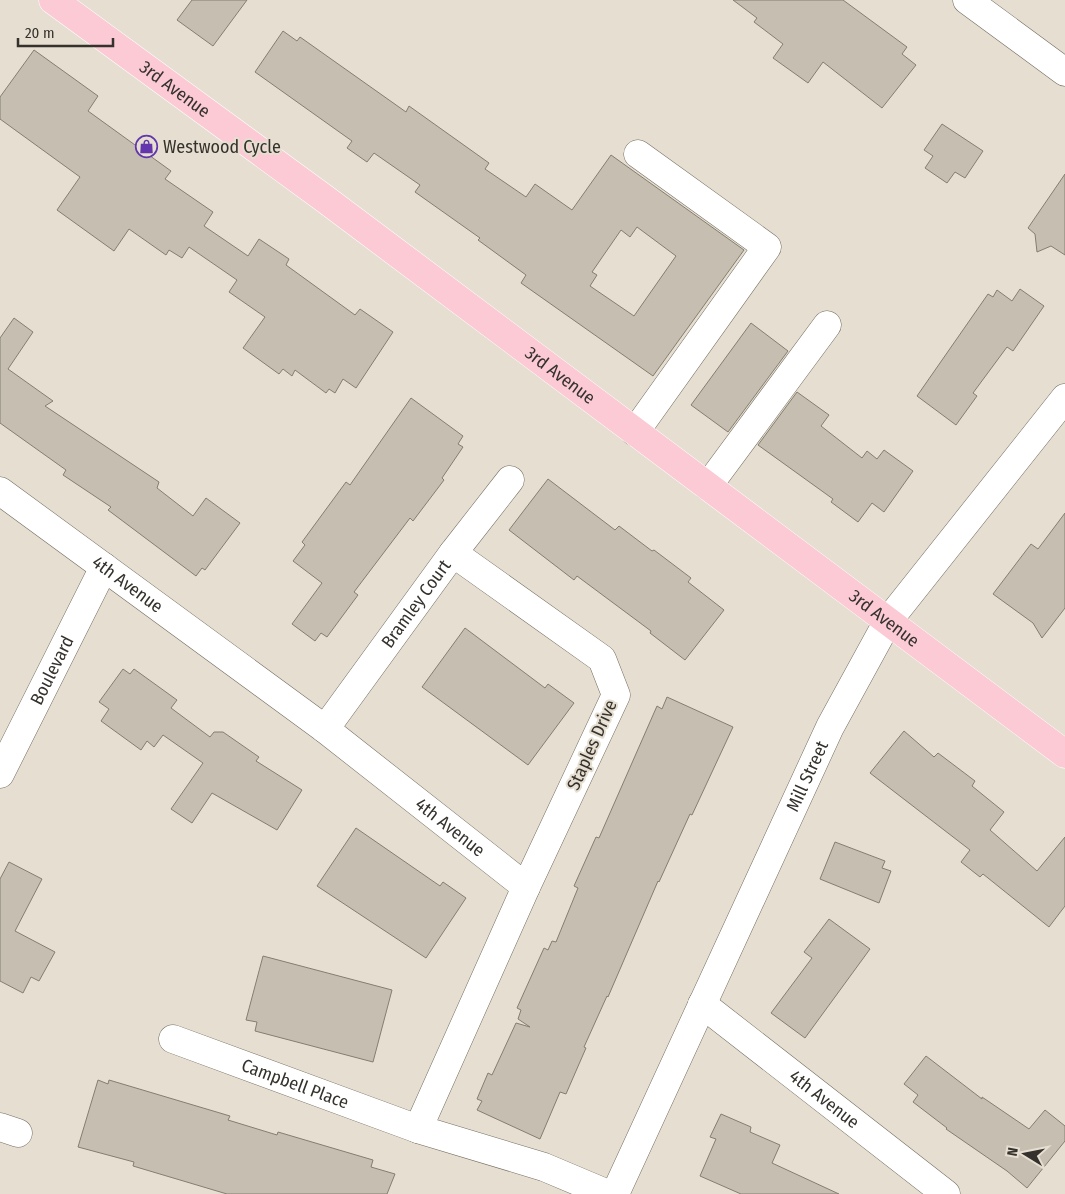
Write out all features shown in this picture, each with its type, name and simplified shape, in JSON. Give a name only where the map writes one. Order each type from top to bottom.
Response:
[{"type":"main road","name":"3rd Avenue","points":[[53,0],[325,199],[1065,754]]},
{"type":"street","points":[[967,0],[1065,72]]},
{"type":"street","points":[[635,432],[767,247],[638,154]]},
{"type":"street","points":[[708,486],[827,325]]},
{"type":"street","name":"Mill Street","points":[[615,1194],[830,727],[888,621],[1065,398]]},
{"type":"street","name":"Bramley Court","points":[[325,729],[453,553],[510,480]]},
{"type":"street","name":"4th Avenue","points":[[0,491],[325,729],[526,886]]},
{"type":"street","name":"Staples Drive","points":[[453,553],[602,659],[616,695],[526,886]]},
{"type":"street","name":"Boulevard","points":[[0,774],[104,567]]},
{"type":"street","points":[[526,886],[418,1129],[544,1167],[608,1194]]},
{"type":"street","name":"4th Avenue","points":[[702,1004],[946,1194]]},
{"type":"street","name":"Campbell Place","points":[[173,1039],[418,1129]]},
{"type":"building","points":[[192,0],[247,0],[213,46],[177,20]]},
{"type":"building","points":[[733,0],[843,0],[907,47],[902,54],[916,65],[882,108],[823,62],[808,83],[773,58],[783,44],[754,22],[757,18]]},
{"type":"building","points":[[283,31],[297,41],[300,37],[406,112],[409,106],[489,163],[485,169],[526,197],[535,184],[572,210],[611,155],[744,250],[653,376],[521,283],[526,275],[478,240],[480,238],[415,192],[420,185],[374,153],[367,162],[347,148],[352,141],[255,72]],"holes":[[[637,227],[676,256],[634,316],[590,286],[597,275],[592,272],[621,230],[630,237]]]},
{"type":"building","points":[[34,50],[98,96],[88,111],[171,171],[165,179],[213,212],[204,226],[248,256],[259,239],[289,259],[286,265],[355,315],[360,309],[393,332],[356,388],[343,379],[335,393],[329,389],[326,393],[295,370],[292,376],[283,369],[279,374],[243,348],[265,317],[229,292],[237,280],[189,247],[182,258],[169,250],[166,255],[129,229],[114,251],[57,210],[80,177],[0,119],[0,97]]},
{"type":"building","points":[[942,124],[983,151],[965,178],[955,172],[947,183],[925,168],[933,156],[924,150]]},
{"type":"building","points":[[1065,174],[1065,255],[1051,246],[1037,252],[1035,234],[1028,228]]},
{"type":"building","points":[[1020,289],[1044,306],[1013,351],[1007,347],[973,393],[977,396],[956,425],[917,396],[988,294],[993,297],[997,290],[1012,301]]},
{"type":"building","points":[[14,318],[33,332],[8,369],[53,401],[45,406],[159,482],[157,488],[193,516],[206,498],[240,523],[205,570],[202,568],[196,576],[108,510],[111,507],[63,475],[66,470],[0,423],[0,338]]},
{"type":"building","points":[[751,323],[788,351],[728,432],[691,405]]},
{"type":"building","points":[[797,392],[829,415],[821,426],[862,458],[867,451],[877,459],[884,450],[913,471],[884,512],[872,503],[858,522],[831,502],[833,499],[758,445]]},
{"type":"building","points":[[411,398],[463,436],[458,444],[463,447],[442,478],[444,480],[413,521],[410,518],[354,592],[358,595],[327,637],[321,633],[315,641],[292,624],[322,583],[293,561],[305,545],[302,542],[346,482],[350,485]]},
{"type":"building","points":[[548,479],[615,530],[619,526],[652,551],[654,550],[691,578],[688,582],[724,610],[685,660],[650,633],[651,631],[577,576],[574,580],[509,530]]},
{"type":"building","points":[[1065,513],[1065,608],[1042,638],[1033,623],[993,594],[1031,544],[1038,549]]},
{"type":"building","points":[[465,628],[545,688],[548,684],[574,703],[528,765],[422,687]]},
{"type":"building","points":[[123,669],[130,674],[134,669],[177,700],[171,708],[210,737],[214,732],[223,732],[259,757],[256,761],[302,790],[277,830],[212,793],[192,823],[171,809],[203,763],[163,735],[154,747],[147,741],[141,750],[101,721],[109,709],[99,702]]},
{"type":"building","points":[[667,697],[733,727],[692,815],[690,814],[658,881],[608,997],[584,1047],[586,1048],[566,1094],[560,1092],[540,1139],[477,1110],[482,1101],[477,1099],[488,1073],[492,1075],[516,1023],[530,1027],[518,1019],[521,1010],[517,1008],[544,948],[548,950],[552,941],[556,942],[578,888],[574,886],[596,837],[599,838],[657,706],[662,709]]},
{"type":"building","points":[[904,731],[934,757],[938,753],[975,781],[972,786],[1004,812],[990,830],[1037,871],[1065,837],[1065,906],[1049,927],[983,874],[980,877],[961,862],[970,850],[870,773]]},
{"type":"building","points":[[356,828],[440,886],[443,882],[466,898],[426,958],[317,886]]},
{"type":"building","points":[[835,842],[885,861],[882,868],[891,871],[879,903],[820,879]]},
{"type":"building","points":[[9,862],[42,879],[15,931],[55,952],[39,981],[31,977],[23,993],[0,981],[0,879]]},
{"type":"building","points":[[829,919],[870,949],[805,1038],[771,1013],[812,958],[804,952]]},
{"type":"building","points":[[263,956],[392,990],[373,1062],[255,1031],[257,1022],[246,1020]]},
{"type":"building","points":[[926,1056],[982,1099],[982,1097],[1029,1129],[1045,1110],[1065,1126],[1065,1141],[1027,1188],[1007,1171],[946,1129],[913,1102],[918,1095],[904,1084]]},
{"type":"building","points":[[98,1080],[108,1084],[109,1080],[230,1116],[228,1120],[277,1135],[278,1132],[373,1160],[371,1167],[395,1174],[387,1194],[227,1194],[133,1166],[134,1162],[78,1147]]},
{"type":"building","points":[[721,1114],[751,1127],[750,1132],[780,1145],[772,1163],[839,1194],[741,1194],[700,1176],[716,1139],[710,1137]]},
{"type":"place","name":"Westwood Cycle","points":[[147,147]]}]
